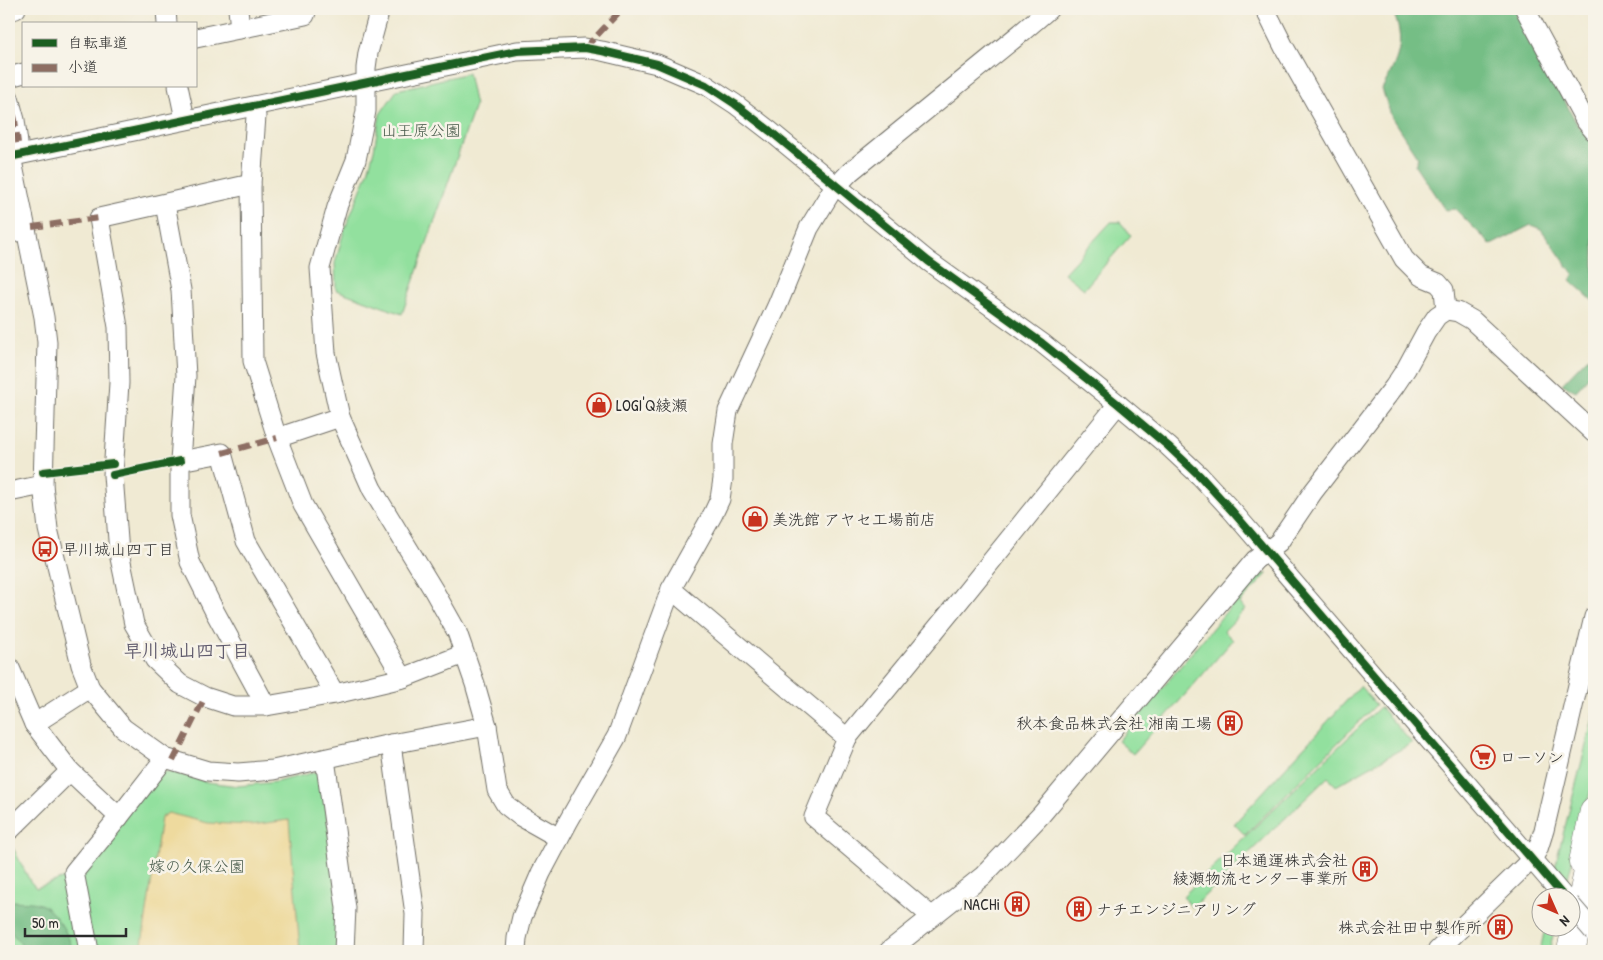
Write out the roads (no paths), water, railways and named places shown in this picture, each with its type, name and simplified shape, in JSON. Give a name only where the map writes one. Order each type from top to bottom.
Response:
[{"type":"highway","points":[[1576,888],[1594,812]]},
{"type":"highway","points":[[1571,951],[1594,844]]},
{"type":"highway","points":[[1561,951],[1565,938]]},
{"type":"street","points":[[9,11],[16,9]]},
{"type":"street","points":[[166,9],[167,22]]},
{"type":"street","points":[[238,9],[240,29]]},
{"type":"street","points":[[198,38],[305,15],[307,9]]},
{"type":"street","points":[[380,9],[368,53],[366,110],[356,160],[336,207],[320,268],[326,353],[340,417],[372,489],[457,632],[487,726],[497,790],[506,805],[520,816],[559,838]]},
{"type":"street","points":[[516,951],[522,917],[541,874],[559,838],[617,736],[672,588],[720,499],[723,479],[723,444],[728,411],[777,306],[809,228],[826,200],[850,172],[1021,34],[1049,9]]},
{"type":"street","points":[[1265,9],[1284,47],[1404,259],[1421,276],[1438,283],[1444,290],[1446,310]]},
{"type":"street","points":[[1525,9],[1585,120],[1594,132]]},
{"type":"street","points":[[12,152],[254,106],[518,51],[585,48],[620,54],[658,64],[706,85],[735,104],[837,185],[928,261],[1042,343],[1168,446],[1200,476],[1268,551],[1557,888]]},
{"type":"street","points":[[9,76],[22,74]]},
{"type":"street","points":[[178,88],[185,119]]},
{"type":"street","points":[[9,98],[15,120],[12,152],[17,232],[44,317],[47,342],[42,485],[50,538],[81,665],[90,688],[123,728],[165,758],[208,771],[238,773],[273,770],[391,744],[487,726]]},
{"type":"street","points":[[254,106],[256,116],[252,184],[253,361],[277,438],[303,505],[403,678]]},
{"type":"street","points":[[252,184],[99,218],[118,327],[119,383],[113,475],[119,553],[134,624],[155,660],[180,684],[205,698],[233,706],[266,706],[335,694],[403,678],[464,654]]},
{"type":"street","points":[[165,204],[181,290],[186,366],[180,461],[180,515],[190,562],[266,706]]},
{"type":"street","points":[[897,949],[931,916],[983,876],[1041,815],[1256,560],[1279,542],[1313,492],[1394,387],[1437,316],[1446,310],[1458,312],[1472,320],[1594,433]]},
{"type":"street","points":[[931,916],[814,817],[847,738],[1118,404]]},
{"type":"street","points":[[277,438],[340,417]]},
{"type":"street","points":[[180,461],[222,453],[246,541],[335,694]]},
{"type":"street","points":[[9,492],[42,485]]},
{"type":"street","points":[[672,588],[847,738]]},
{"type":"street","points":[[1437,951],[1532,859],[1538,849],[1594,617]]},
{"type":"street","points":[[9,666],[34,724],[70,771],[119,816]]},
{"type":"street","points":[[34,724],[90,688]]},
{"type":"street","points":[[391,744],[415,914],[414,951]]},
{"type":"street","points":[[89,951],[74,872],[165,758]]},
{"type":"street","points":[[325,759],[346,908],[344,951]]},
{"type":"street","points":[[9,825],[11,829],[70,771]]},
{"type":"street","points":[[1580,916],[1594,932]]},
{"type":"place","name":"LOGI'Q綾瀬","points":[[599,405]]},
{"type":"place","name":"美洗館 アヤセ工場前店","points":[[755,519]]},
{"type":"place","name":"早川城山四丁目","points":[[45,549]]},
{"type":"place","name":"秋本食品株式会社 湘南工場","points":[[1230,723]]},
{"type":"place","name":"ローソン","points":[[1483,757]]},
{"type":"place","name":"日本通運株式会社 綾瀬物流センター事業所","points":[[1365,869]]},
{"type":"place","name":"NACHi","points":[[1017,904]]},
{"type":"place","name":"ナチエンジニアリング","points":[[1079,909]]},
{"type":"place","name":"株式会社田中製作所","points":[[1500,927]]},
{"type":"district","name":"早川城山四丁目","points":[[187,651]]},
{"type":"park label","name":"山王原公園","points":[[421,130]]},
{"type":"park label","name":"嫁の久保公園","points":[[197,866]]}]
